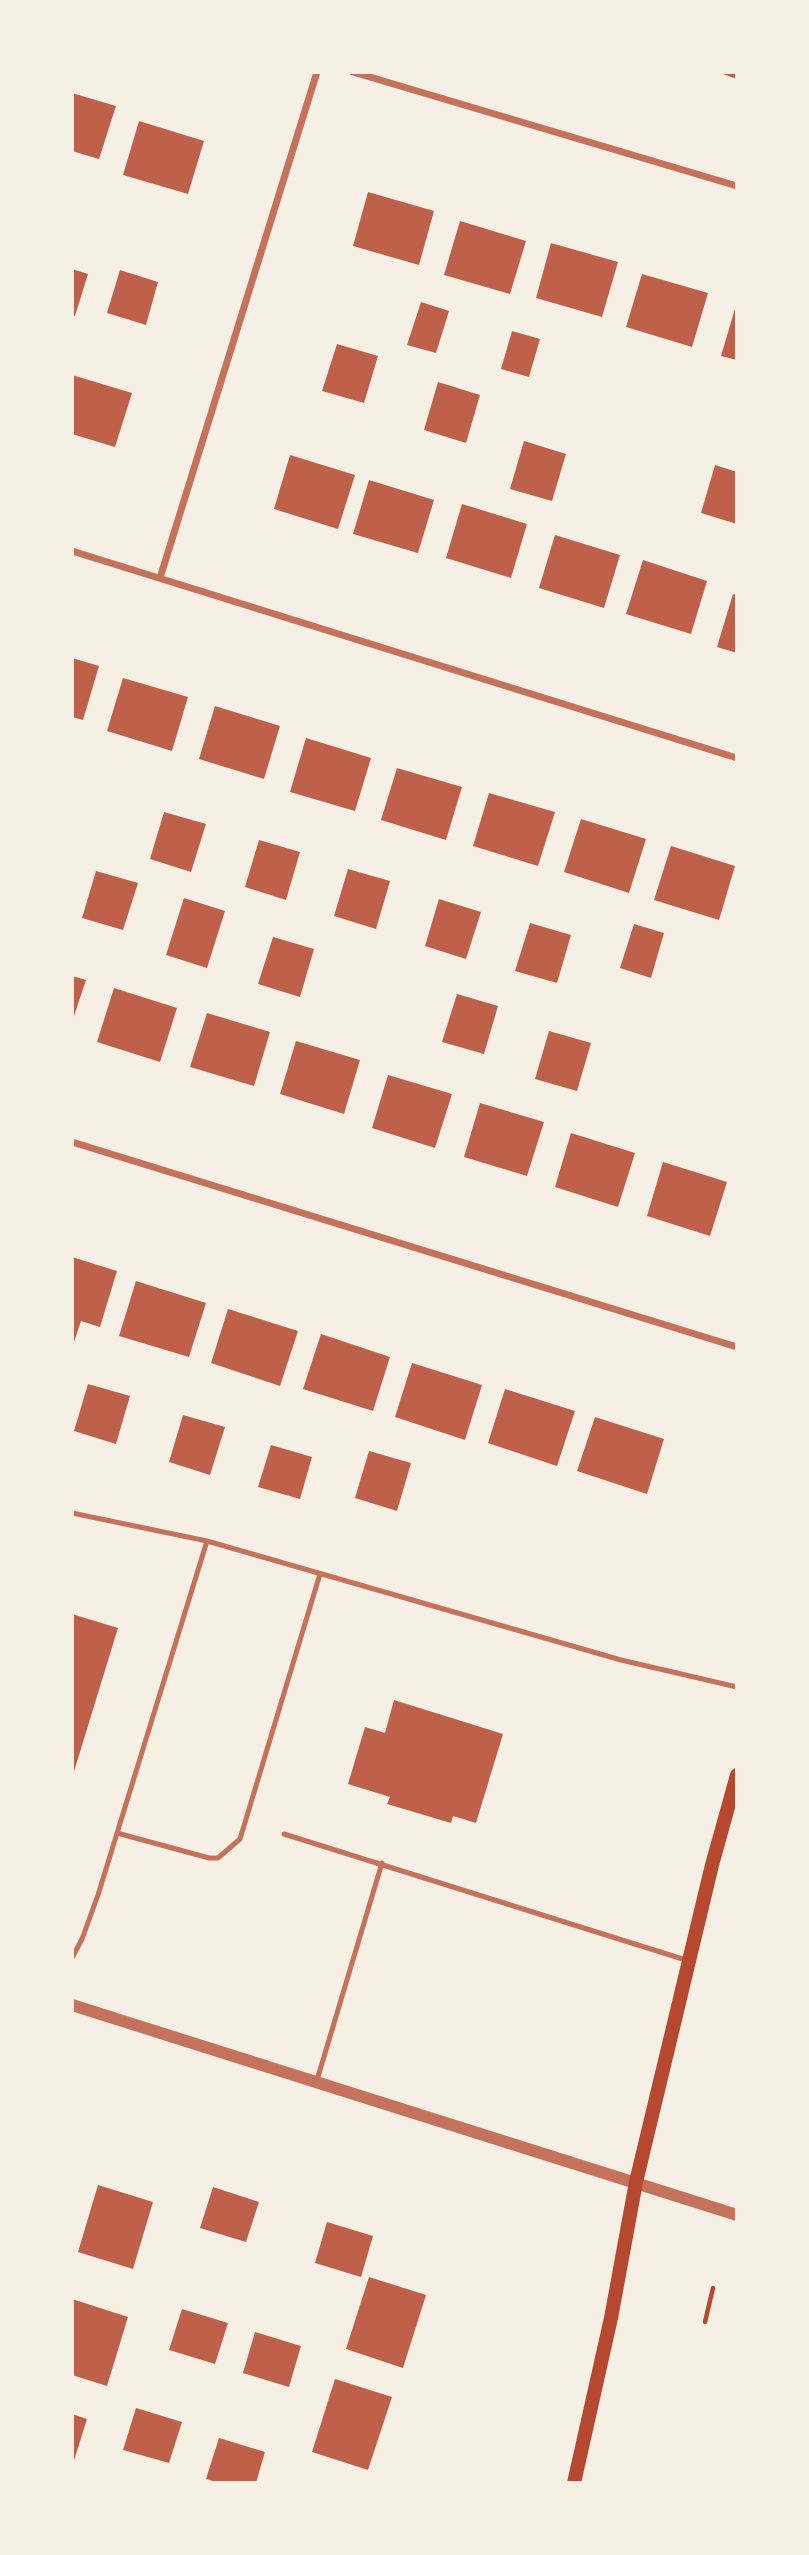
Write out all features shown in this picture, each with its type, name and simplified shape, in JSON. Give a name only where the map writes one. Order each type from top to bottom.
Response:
[{"type":"main road","points":[[574,2483],[636,2182],[689,1961],[736,1785]]},
{"type":"street","points":[[160,578],[317,72]]},
{"type":"street","points":[[353,72],[737,186]]},
{"type":"street","points":[[72,551],[737,758]]},
{"type":"street","points":[[72,1142],[737,1347]]},
{"type":"street","points":[[72,2005],[737,2215]]},
{"type":"lane","points":[[72,1513],[207,1542],[621,1660],[737,1687]]},
{"type":"lane","points":[[72,1958],[82,1939],[117,1833],[207,1542]]},
{"type":"lane","points":[[117,1833],[209,1858],[218,1858],[240,1839],[320,1574]]},
{"type":"lane","points":[[284,1834],[689,1961]]},
{"type":"lane","points":[[316,2083],[382,1863]]},
{"type":"path","points":[[705,2322],[713,2288]]},
{"type":"building","points":[[717,72],[737,72],[737,79]]},
{"type":"building","points":[[72,93],[116,106],[99,159],[72,151]]},
{"type":"building","points":[[139,121],[204,141],[188,194],[123,175]]},
{"type":"building","points":[[368,192],[434,211],[419,265],[353,246]]},
{"type":"building","points":[[460,221],[526,241],[510,294],[444,275]]},
{"type":"building","points":[[551,243],[618,262],[602,317],[536,298]]},
{"type":"building","points":[[72,269],[88,274],[75,316],[72,315]]},
{"type":"building","points":[[120,270],[158,282],[146,325],[107,313]]},
{"type":"building","points":[[642,274],[708,293],[692,347],[626,327]]},
{"type":"building","points":[[421,302],[449,311],[436,353],[407,345]]},
{"type":"building","points":[[737,302],[737,360],[721,356]]},
{"type":"building","points":[[512,331],[540,339],[529,377],[501,369]]},
{"type":"building","points":[[337,344],[378,356],[364,403],[322,391]]},
{"type":"building","points":[[72,375],[132,393],[115,447],[72,434]]},
{"type":"building","points":[[438,382],[480,395],[466,443],[424,430]]},
{"type":"building","points":[[524,441],[566,454],[552,501],[510,489]]},
{"type":"building","points":[[290,455],[355,475],[338,529],[274,509]]},
{"type":"building","points":[[715,465],[737,472],[737,524],[701,513]]},
{"type":"building","points":[[369,480],[434,500],[418,553],[353,534]]},
{"type":"building","points":[[462,504],[527,524],[511,578],[446,558]]},
{"type":"building","points":[[555,535],[620,555],[604,608],[539,588]]},
{"type":"building","points":[[643,560],[707,581],[691,634],[626,614]]},
{"type":"building","points":[[733,594],[737,595],[737,653],[717,647]]},
{"type":"building","points":[[72,658],[99,666],[83,720],[72,717]]},
{"type":"building","points":[[123,678],[188,697],[172,751],[107,731]]},
{"type":"building","points":[[215,706],[280,726],[264,779],[199,759]]},
{"type":"building","points":[[306,738],[371,758],[355,811],[290,792]]},
{"type":"building","points":[[397,768],[462,787],[446,840],[381,820]]},
{"type":"building","points":[[489,793],[555,812],[538,866],[473,846]]},
{"type":"building","points":[[164,812],[206,824],[191,872],[150,859]]},
{"type":"building","points":[[581,819],[646,839],[629,893],[564,872]]},
{"type":"building","points":[[259,840],[300,852],[286,900],[245,887]]},
{"type":"building","points":[[671,846],[735,866],[719,920],[654,900]]},
{"type":"building","points":[[348,869],[390,881],[376,929],[334,916]]},
{"type":"building","points":[[96,871],[138,883],[123,930],[82,918]]},
{"type":"building","points":[[184,898],[225,911],[207,968],[166,955]]},
{"type":"building","points":[[439,899],[481,912],[466,959],[425,946]]},
{"type":"building","points":[[530,923],[571,935],[557,983],[515,971]]},
{"type":"building","points":[[634,924],[664,933],[651,978],[620,968]]},
{"type":"building","points":[[273,937],[314,949],[300,997],[258,984]]},
{"type":"building","points":[[72,976],[86,980],[72,1022]]},
{"type":"building","points":[[114,988],[177,1008],[160,1062],[97,1042]]},
{"type":"building","points":[[457,994],[498,1006],[484,1054],[442,1042]]},
{"type":"building","points":[[207,1013],[270,1032],[254,1086],[190,1067]]},
{"type":"building","points":[[549,1031],[591,1043],[577,1091],[535,1079]]},
{"type":"building","points":[[296,1041],[360,1060],[344,1114],[280,1094]]},
{"type":"building","points":[[388,1075],[452,1094],[435,1148],[372,1128]]},
{"type":"building","points":[[480,1103],[544,1122],[527,1176],[464,1157]]},
{"type":"building","points":[[571,1133],[635,1153],[618,1207],[555,1187]]},
{"type":"building","points":[[663,1162],[727,1182],[710,1236],[647,1216]]},
{"type":"building","points":[[72,1257],[117,1271],[100,1327],[81,1321],[72,1348]]},
{"type":"building","points":[[136,1281],[206,1303],[189,1357],[119,1336]]},
{"type":"building","points":[[228,1309],[298,1331],[280,1386],[211,1363]]},
{"type":"building","points":[[321,1334],[390,1357],[373,1411],[303,1389]]},
{"type":"building","points":[[412,1363],[482,1385],[465,1440],[395,1417]]},
{"type":"building","points":[[88,1384],[130,1396],[116,1444],[74,1431]]},
{"type":"building","points":[[505,1389],[575,1411],[557,1466],[488,1443]]},
{"type":"building","points":[[183,1415],[225,1427],[210,1475],[169,1462]]},
{"type":"building","points":[[595,1417],[664,1439],[647,1494],[577,1471]]},
{"type":"building","points":[[271,1445],[312,1457],[300,1499],[258,1487]]},
{"type":"building","points":[[369,1451],[411,1463],[397,1511],[355,1498]]},
{"type":"building","points":[[72,1614],[118,1628],[72,1778]]},
{"type":"building","points":[[394,1700],[503,1734],[476,1823],[453,1816],[451,1823],[387,1804],[390,1797],[348,1784],[365,1727],[385,1733]]},
{"type":"building","points":[[98,2185],[153,2202],[133,2269],[78,2252]]},
{"type":"building","points":[[213,2187],[259,2202],[246,2242],[200,2228]]},
{"type":"building","points":[[327,2222],[373,2236],[361,2277],[315,2263]]},
{"type":"building","points":[[369,2277],[426,2295],[403,2368],[346,2349]]},
{"type":"building","points":[[72,2299],[128,2317],[107,2386],[72,2375]]},
{"type":"building","points":[[182,2309],[228,2323],[215,2364],[169,2350]]},
{"type":"building","points":[[255,2332],[301,2346],[289,2387],[243,2373]]},
{"type":"building","points":[[335,2379],[392,2397],[368,2470],[312,2452]]},
{"type":"building","points":[[136,2408],[182,2422],[169,2463],[123,2450]]},
{"type":"building","points":[[72,2414],[87,2419],[72,2467]]},
{"type":"building","points":[[219,2438],[265,2452],[256,2483],[220,2483],[206,2479]]}]
